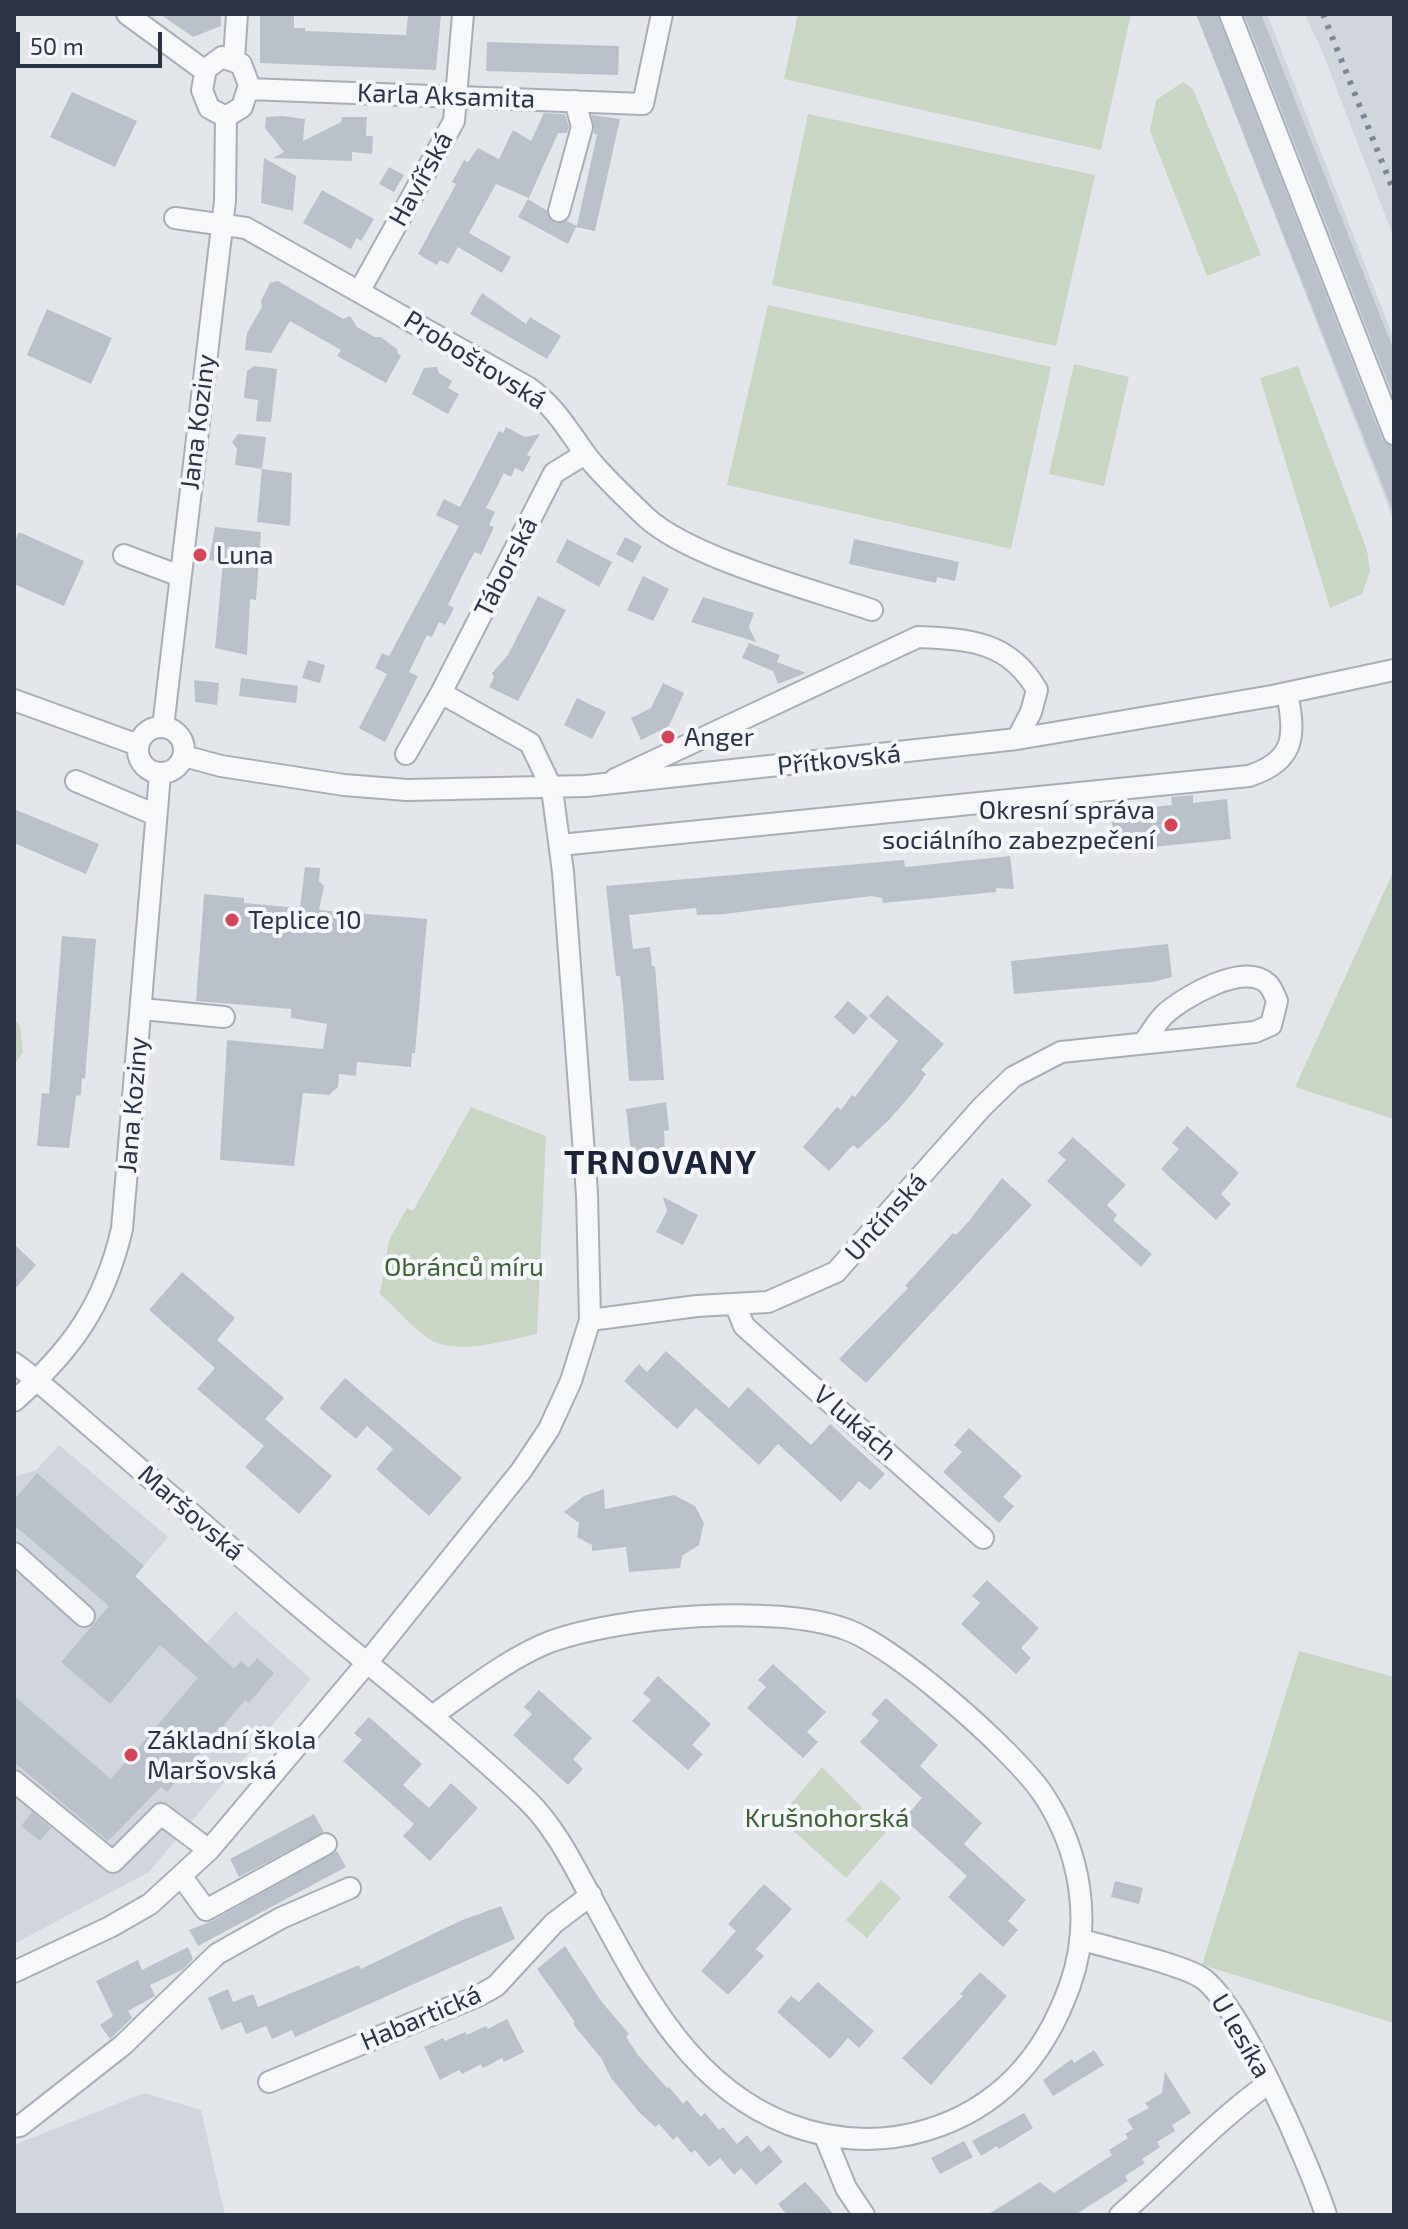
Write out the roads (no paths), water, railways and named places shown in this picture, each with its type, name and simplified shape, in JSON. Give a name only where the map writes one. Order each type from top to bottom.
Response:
[{"type":"street","points":[[127,14],[205,71]]},
{"type":"street","points":[[234,59],[237,14]]},
{"type":"street","name":"Havířská","points":[[360,290],[454,121],[463,14]]},
{"type":"street","name":"Karla Aksamita","points":[[248,89],[643,104],[662,14]]},
{"type":"street","points":[[1230,14],[1394,434]]},
{"type":"street","points":[[219,58],[234,59],[244,69],[248,89],[240,109],[226,117],[212,112],[204,101],[202,85],[205,71],[219,58]]},
{"type":"street","points":[[559,211],[582,127],[575,101]]},
{"type":"street","name":"Jana Koziny","points":[[163,727],[221,227],[226,178],[226,117]]},
{"type":"street","name":"Proboštovská","points":[[175,218],[221,227],[246,228],[529,388],[562,417],[585,454],[650,521],[681,540],[736,564],[872,610]]},
{"type":"street","name":"Táborská","points":[[406,754],[441,693],[554,473],[585,454]]},
{"type":"street","points":[[124,555],[180,576]]},
{"type":"street","points":[[604,785],[677,747],[918,637],[954,638],[1009,654],[1025,669],[1037,690],[1031,712],[1017,739]]},
{"type":"street","name":"Přítkovská","points":[[184,756],[221,766],[344,785],[465,791],[552,789],[1017,739],[1287,693],[1394,670]]},
{"type":"street","points":[[14,1972],[110,1927],[150,1904],[209,1850],[366,1664],[521,1471],[549,1429],[571,1381],[590,1320],[587,1194],[560,845],[552,789],[530,743],[441,693]]},
{"type":"street","points":[[560,845],[1249,776],[1271,769],[1290,746],[1293,724],[1287,693]]},
{"type":"street","points":[[14,700],[96,733],[138,745]]},
{"type":"street","points":[[163,727],[176,732],[182,740],[184,756],[176,768],[160,774],[147,769],[140,762],[138,745],[147,731],[163,727]]},
{"type":"street","name":"Jana Koziny","points":[[14,1401],[37,1382],[75,1340],[111,1276],[122,1229],[160,774]]},
{"type":"street","points":[[76,781],[156,815]]},
{"type":"street","name":"Unčínská","points":[[590,1320],[768,1302],[836,1272],[1013,1077],[1061,1052],[1255,1032],[1271,1025],[1277,1001],[1268,984],[1253,975],[1238,976],[1211,986],[1166,1014],[1145,1041]]},
{"type":"street","points":[[142,1009],[224,1017]]},
{"type":"street","name":"V lukách","points":[[735,1304],[744,1326],[983,1538]]},
{"type":"street","name":"Maršovská","points":[[14,1363],[366,1664]]},
{"type":"street","points":[[14,1553],[84,1616]]},
{"type":"street","points":[[366,1664],[432,1716],[532,1805],[568,1855],[654,2008],[701,2070],[771,2118],[826,2139],[891,2137],[922,2131],[984,2105],[1013,2082],[1052,2027],[1074,1975],[1082,1899],[1074,1860],[1059,1819],[1037,1786],[972,1721],[872,1641],[849,1630],[775,1617],[704,1617],[621,1626],[551,1642],[487,1678],[432,1716]]},
{"type":"street","points":[[14,1781],[113,1862],[161,1814],[209,1850]]},
{"type":"street","points":[[182,1877],[206,1910],[326,1844]]},
{"type":"street","points":[[14,2127],[20,2126],[123,2045],[217,1954],[281,1918],[350,1888]]},
{"type":"street","name":"Habartická","points":[[269,2082],[496,1986],[554,1923],[591,1895]]},
{"type":"street","name":"U lesíka","points":[[1080,1939],[1200,1976],[1216,1990],[1233,2013],[1269,2083],[1326,2215]]},
{"type":"street","points":[[1120,2215],[1161,2180],[1225,2114],[1269,2083]]},
{"type":"street","points":[[826,2139],[846,2188],[864,2215]]},
{"type":"railway","points":[[1323,14],[1394,192]]},
{"type":"place","name":"Luna","points":[[200,555]]},
{"type":"place","name":"Anger","points":[[668,737]]},
{"type":"place","name":"Okresní správa sociálního zabezpečení","points":[[1171,825]]},
{"type":"place","name":"Teplice 10","points":[[232,920]]},
{"type":"place","name":"Základní škola Maršovská","points":[[131,1755]]},
{"type":"district","name":"TRNOVANY","points":[[661,1163]]},
{"type":"park label","name":"Obránců míru","points":[[464,1267]]},
{"type":"park label","name":"Krušnohorská","points":[[827,1818]]}]
